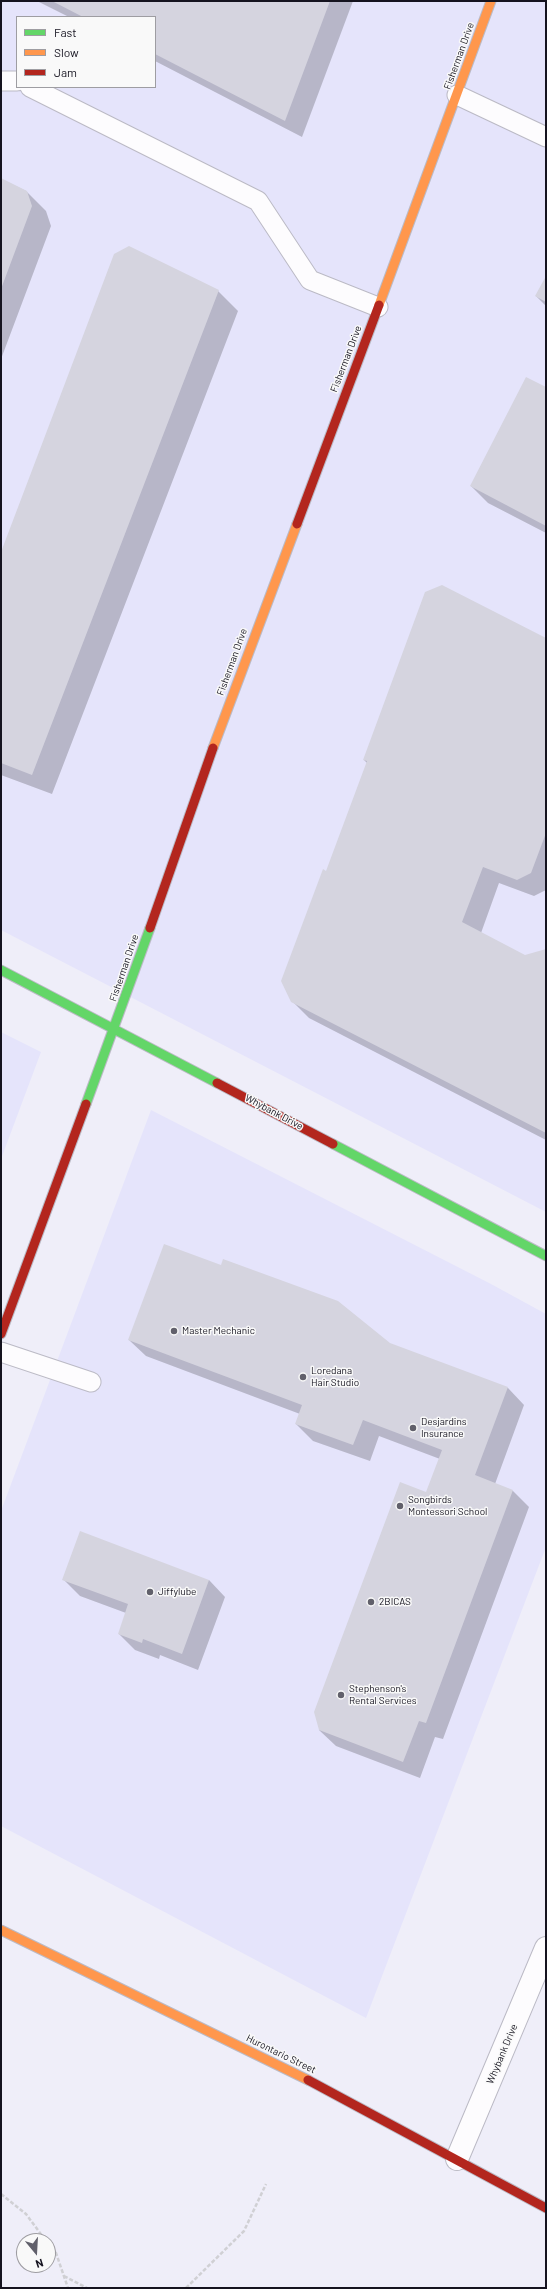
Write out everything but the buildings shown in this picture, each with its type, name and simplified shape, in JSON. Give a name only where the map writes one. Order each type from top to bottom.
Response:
[{"type":"street","name":"Fisherman Drive","points":[[1,1334],[114,1028],[235,687],[491,1]]},
{"type":"street","name":"Whybank Drive","points":[[1,970],[546,1256]]},
{"type":"street","name":"Hurontario Street","points":[[1,1930],[284,2067],[546,2208]]},
{"type":"street","name":"Whybank Drive","points":[[457,2159],[546,1948]]},
{"type":"lane","points":[[1,81],[16,81]]},
{"type":"lane","points":[[32,88],[258,201],[310,280],[378,307]]},
{"type":"lane","points":[[457,95],[546,137]]},
{"type":"lane","points":[[1,1352],[91,1382]]},
{"type":"path","points":[[186,2288],[244,2231],[266,2184]]},
{"type":"path","points":[[1,2194],[26,2214],[40,2233]]},
{"type":"path","points":[[56,2253],[68,2288]]},
{"type":"path","points":[[64,2276],[87,2288]]},
{"type":"shaded area","points":[[1,1],[546,1],[546,1212],[1,930]]},
{"type":"shaded area","points":[[1,1032],[41,1052],[1,1159]]},
{"type":"shaded area","points":[[151,1110],[491,1284],[546,1314],[546,1547],[366,2018],[1,1826],[1,1511]]},
{"type":"traffic: fast","points":[[86,1104],[150,928]]},
{"type":"traffic: fast","points":[[1,970],[217,1083]]},
{"type":"traffic: fast","points":[[333,1144],[546,1256]]},
{"type":"traffic: slow","points":[[379,305],[491,1]]},
{"type":"traffic: slow","points":[[213,748],[297,524]]},
{"type":"traffic: slow","points":[[1,1930],[308,2080]]},
{"type":"traffic: jam","points":[[297,524],[379,305]]},
{"type":"traffic: jam","points":[[150,928],[213,748]]},
{"type":"traffic: jam","points":[[217,1083],[333,1144]]},
{"type":"traffic: jam","points":[[1,1334],[86,1104]]},
{"type":"traffic: jam","points":[[308,2080],[546,2208]]},
{"type":"place","name":"Master Mechanic","points":[[174,1331]]},
{"type":"place","name":"Loredana Hair Studio","points":[[303,1377]]},
{"type":"place","name":"Desjardins Insurance","points":[[413,1428]]},
{"type":"place","name":"Songbirds Montessori School","points":[[400,1506]]},
{"type":"place","name":"Jiffylube","points":[[150,1592]]},
{"type":"place","name":"2BICAS","points":[[371,1602]]},
{"type":"place","name":"Stephenson's Rental Services","points":[[341,1695]]}]
